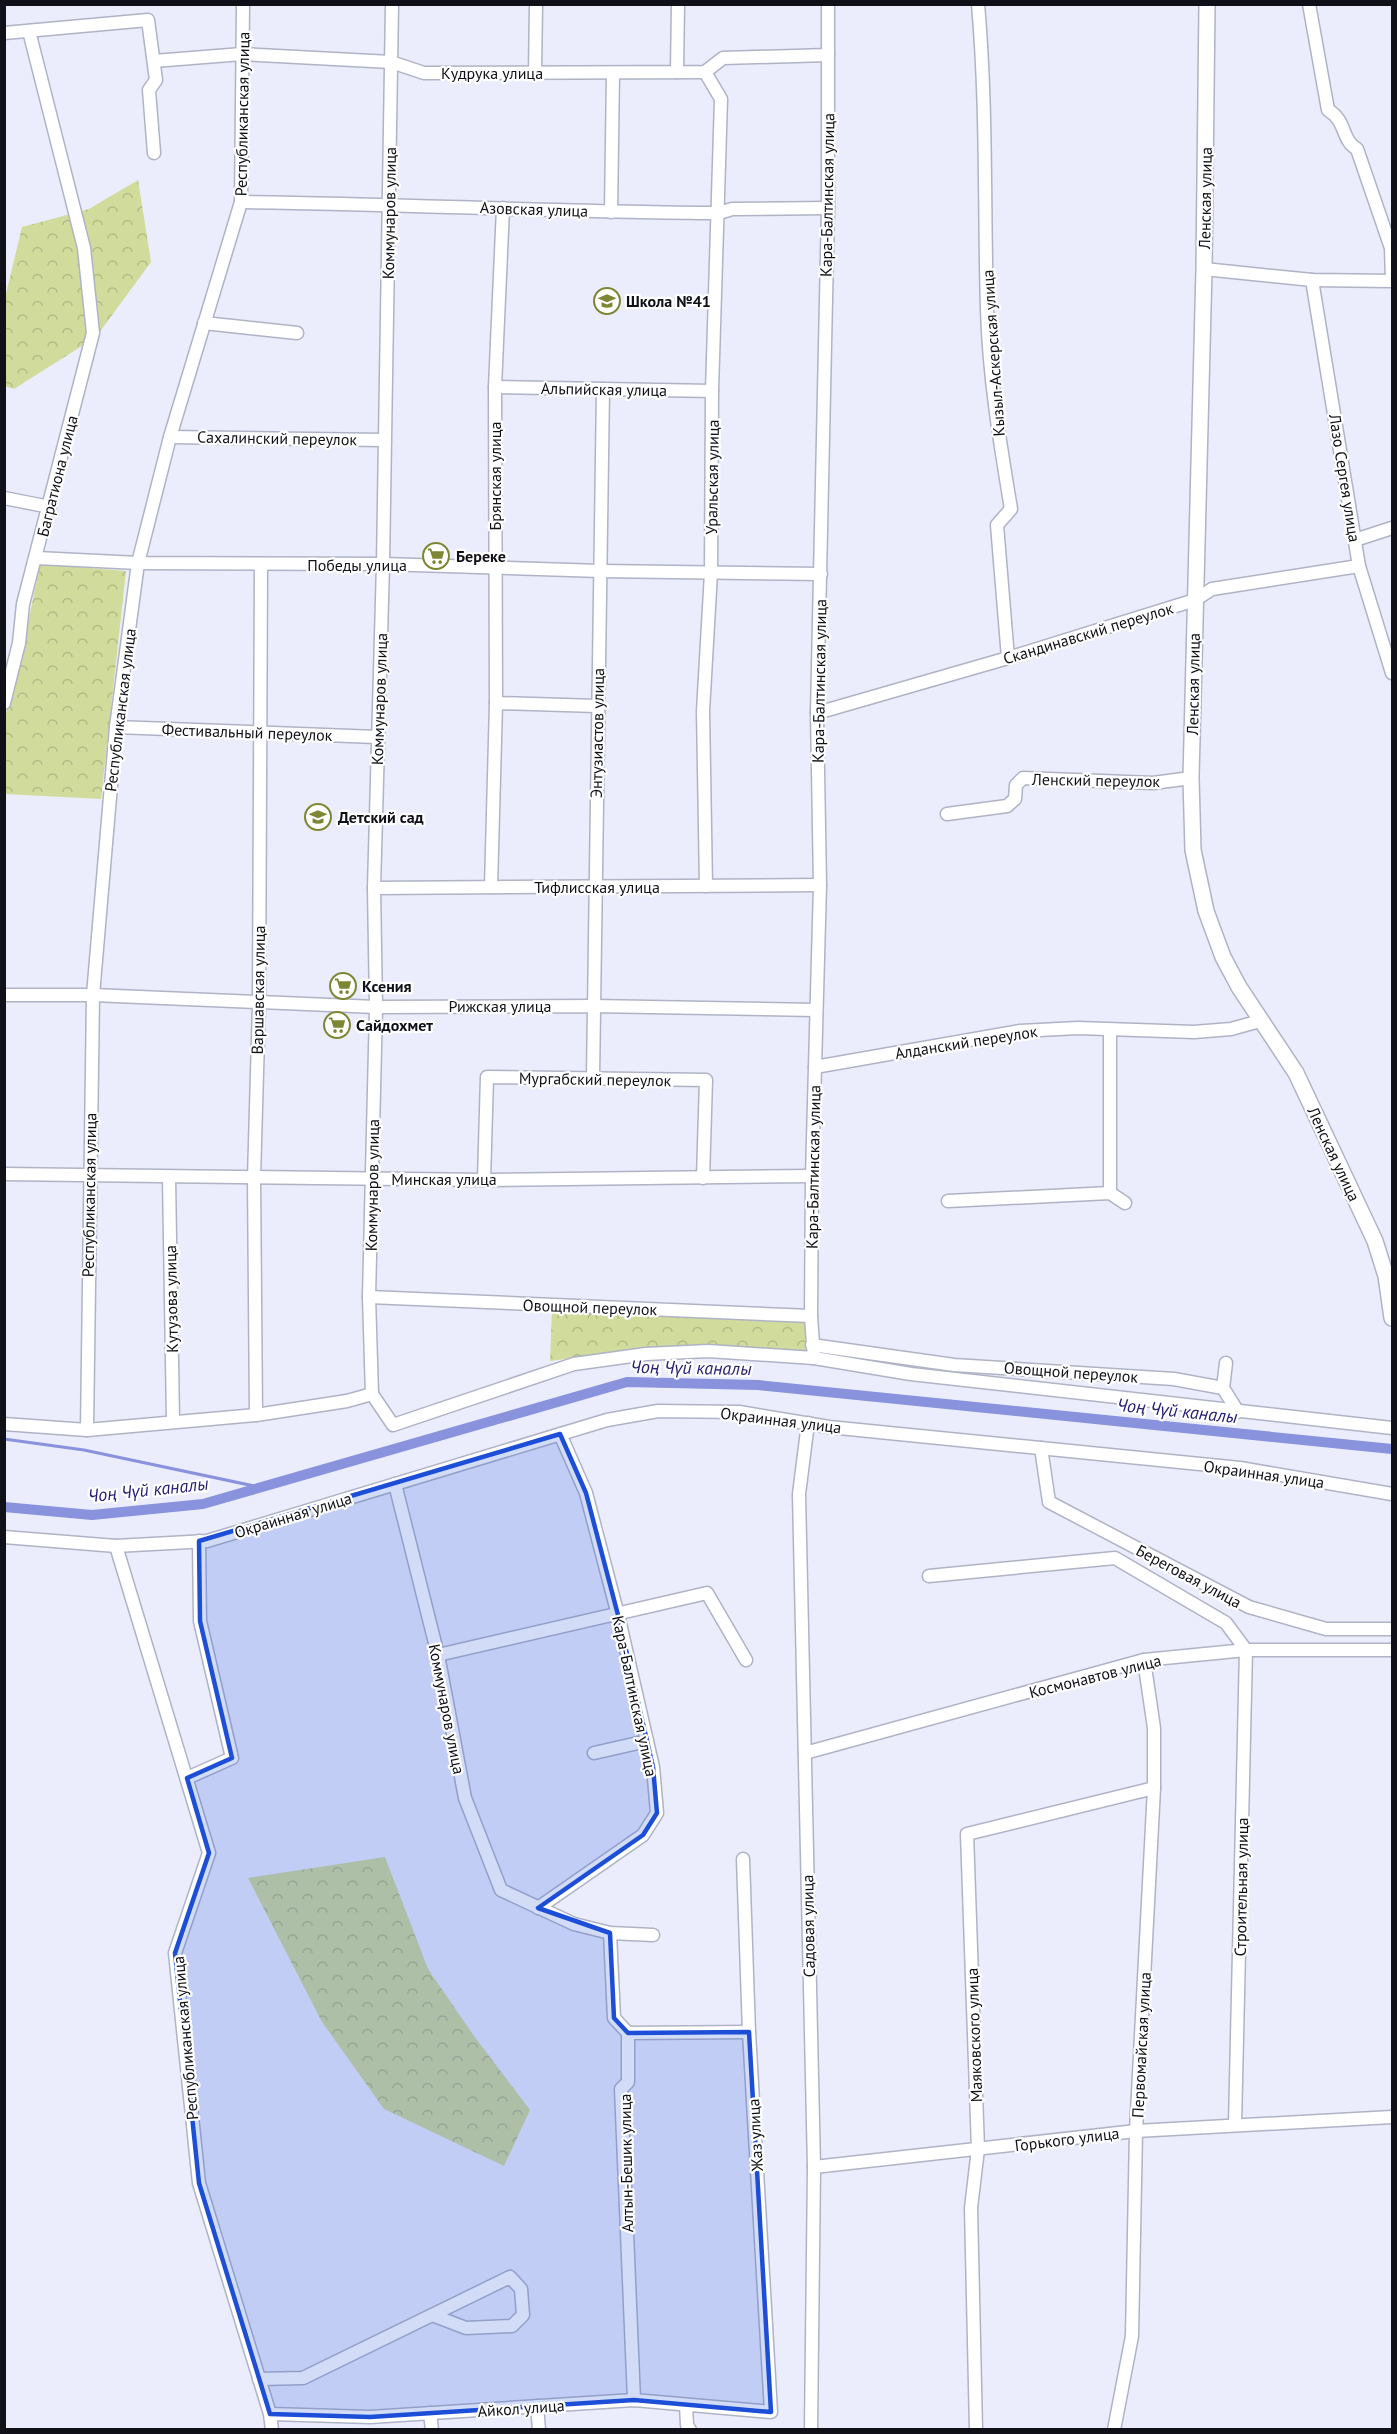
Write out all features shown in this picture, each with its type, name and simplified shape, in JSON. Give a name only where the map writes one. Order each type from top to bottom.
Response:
[{"type":"main road","name":"Ленская улица","points":[[1207,4],[1204,269],[1191,778],[1193,850],[1206,911],[1223,957],[1260,1021],[1296,1073],[1375,1241],[1386,1275],[1392,1318]]},
{"type":"street","name":"Республиканская улица","points":[[87,1430],[93,995],[116,727],[138,563],[170,437],[241,202],[243,4]]},
{"type":"street","name":"Коммунаров улица","points":[[372,1394],[369,1297],[376,1007],[374,888],[383,564],[392,4]]},
{"type":"street","points":[[535,73],[536,4]]},
{"type":"street","points":[[677,72],[678,4]]},
{"type":"street","name":"Кара-Балтинская улица","points":[[813,1351],[812,1176],[820,885],[817,713],[828,208],[828,4]]},
{"type":"street","name":"Кызыл-Аскерская улица","points":[[978,4],[987,226],[987,312],[997,424],[1011,509],[997,525],[1008,658]]},
{"type":"street","points":[[1204,269],[1312,280],[1392,281],[1392,248],[1357,149],[1350,145],[1338,116],[1328,110],[1308,4]]},
{"type":"street","points":[[4,33],[148,20],[156,80],[149,90],[154,153]]},
{"type":"street","name":"Багратиона улица","points":[[4,703],[19,643],[23,604],[37,558],[93,333],[84,248],[29,31]]},
{"type":"street","name":"Кудрука улица","points":[[154,61],[242,54],[391,62],[424,73],[613,73],[705,72],[723,58],[828,55]]},
{"type":"street","name":"Уральская улица","points":[[705,72],[721,99],[712,391],[711,573],[703,711],[706,886]]},
{"type":"street","points":[[611,212],[613,73]]},
{"type":"street","name":"Азовская улица","points":[[241,202],[390,204],[611,212],[718,213],[732,209],[828,208]]},
{"type":"street","name":"Брянская улица","points":[[491,887],[496,703],[495,387],[504,208]]},
{"type":"street","name":"Лазо Сергея улица","points":[[1312,280],[1359,566],[1392,673]]},
{"type":"street","points":[[204,323],[297,333]]},
{"type":"street","name":"Альпийская улица","points":[[495,387],[712,391]]},
{"type":"street","name":"Энтузиастов улица","points":[[593,1078],[603,389]]},
{"type":"street","name":"Сахалинский переулок","points":[[170,437],[384,440]]},
{"type":"street","points":[[4,498],[50,507]]},
{"type":"street","points":[[1355,540],[1392,528]]},
{"type":"street","name":"Победы улица","points":[[37,558],[138,563],[383,564],[600,571],[821,574]]},
{"type":"street","name":"Варшавская улица","points":[[256,1415],[254,1178],[259,1003],[261,565]]},
{"type":"street","name":"Скандинавский переулок","points":[[817,713],[1008,658],[1195,600],[1212,589],[1359,566]]},
{"type":"street","points":[[496,703],[597,706]]},
{"type":"street","name":"Фестивальный переулок","points":[[116,727],[377,736]]},
{"type":"street","name":"Ленский переулок","points":[[947,814],[1007,806],[1015,799],[1016,785],[1023,778],[1153,783],[1191,778]]},
{"type":"street","name":"Тифлисская улица","points":[[374,888],[820,885]]},
{"type":"street","name":"Рижская улица","points":[[4,995],[93,995],[376,1007],[593,1006],[816,1010]]},
{"type":"street","name":"Алданский переулок","points":[[816,1067],[1020,1031],[1110,1029],[1194,1032],[1231,1029],[1260,1021]]},
{"type":"street","points":[[1110,1029],[1110,1193]]},
{"type":"street","name":"Мургабский переулок","points":[[484,1180],[487,1077],[706,1080],[703,1178]]},
{"type":"street","name":"Минская улица","points":[[4,1174],[484,1180],[812,1176]]},
{"type":"street","name":"Кутузова улица","points":[[169,1177],[173,1421]]},
{"type":"street","points":[[948,1201],[1110,1193],[1125,1203]]},
{"type":"street","name":"Овощной переулок","points":[[369,1297],[811,1316]]},
{"type":"street","points":[[4,1424],[87,1430],[256,1415],[347,1401],[372,1394],[393,1425],[574,1364],[646,1354],[708,1351],[813,1351],[911,1374],[1392,1428]]},
{"type":"street","name":"Овощной переулок","points":[[813,1351],[954,1365],[1174,1379],[1223,1388]]},
{"type":"street","points":[[1226,1363],[1223,1388],[1238,1412]]},
{"type":"street","name":"Окраинная улица","points":[[4,1537],[116,1546],[207,1541],[607,1420],[658,1411],[739,1412],[808,1423],[1240,1468],[1392,1494]]},
{"type":"street","name":"Садовая улица","points":[[808,1423],[799,1494],[814,2167],[811,2430]]},
{"type":"street","name":"Кара-Балтинская улица","points":[[538,1908],[643,1835],[657,1813],[653,1767],[618,1614],[586,1493],[560,1434]]},
{"type":"street","name":"Береговая улица","points":[[1041,1448],[1049,1502],[1249,1607],[1326,1629],[1392,1629]]},
{"type":"street","name":"Коммунаров улица","points":[[395,1484],[438,1655],[465,1798],[501,1890],[538,1908]]},
{"type":"street","points":[[187,1778],[232,1758],[200,1622],[199,1541]]},
{"type":"street","name":"Республиканская улица","points":[[116,1546],[209,1853],[175,1953],[199,2182],[270,2414],[272,2430]]},
{"type":"street","name":"Береговая улица","points":[[929,1576],[1115,1558],[1226,1623],[1246,1650]]},
{"type":"street","points":[[438,1655],[706,1593],[746,1660]]},
{"type":"street","name":"Космонавтов улица","points":[[805,1753],[1144,1660],[1246,1650],[1392,1650]]},
{"type":"street","name":"Строительная улица","points":[[1235,2124],[1246,1650]]},
{"type":"street","name":"Первомайская улица","points":[[1114,2430],[1132,2336],[1136,2131],[1154,1788],[1154,1728],[1144,1660]]},
{"type":"street","points":[[594,1753],[647,1741]]},
{"type":"street","name":"Маяковского улица","points":[[976,2430],[971,2208],[978,2149],[967,1834],[1154,1788]]},
{"type":"street","name":"Жаз улица","points":[[743,1859],[749,2032],[771,2412]]},
{"type":"street","points":[[538,1908],[574,1924],[610,1934],[653,1935]]},
{"type":"street","points":[[610,1934],[614,2018],[628,2033],[749,2032]]},
{"type":"street","name":"Алтын-Бешик улица","points":[[628,2033],[628,2082],[621,2089],[634,2400]]},
{"type":"street","name":"Горького улица","points":[[814,2167],[1136,2131],[1392,2117]]},
{"type":"street","points":[[259,2379],[303,2378],[432,2315],[510,2277],[521,2289],[523,2315],[513,2326],[466,2328],[432,2315]]},
{"type":"street","name":"Айкол улица","points":[[270,2414],[370,2417],[634,2400],[771,2412]]},
{"type":"street","points":[[686,2405],[687,2425],[690,2430]]},
{"type":"street","points":[[537,2406],[539,2430]]},
{"type":"street","points":[[430,2413],[432,2430]]},
{"type":"highlighted area","points":[[560,1434],[586,1493],[618,1615],[653,1767],[657,1813],[643,1835],[538,1908],[610,1933],[614,2018],[628,2033],[749,2032],[771,2412],[634,2400],[370,2417],[270,2414],[199,2183],[175,1953],[209,1853],[187,1778],[232,1758],[200,1621],[199,1541]]},
{"type":"green space","points":[[138,180],[151,262],[96,337],[14,389],[5,386],[5,298],[22,227],[89,209]]},
{"type":"green space","points":[[40,564],[126,571],[101,799],[5,794],[6,713],[22,653]]},
{"type":"green space","points":[[552,1309],[805,1321],[806,1351],[708,1345],[642,1349],[550,1361]]},
{"type":"green space","points":[[385,1857],[428,1969],[474,2036],[530,2110],[504,2166],[384,2109],[322,2022],[248,1878]]},
{"type":"waterway","name":"Чоң Чүй каналы","points":[[4,1507],[92,1515],[203,1504],[627,1382],[758,1385],[1392,1449]]},
{"type":"waterway","points":[[4,1439],[84,1450],[259,1487]]},
{"type":"place","name":"Школа №41","points":[[607,301]]},
{"type":"place","name":"Береке","points":[[436,556]]},
{"type":"place","name":"Детский сад","points":[[318,817]]},
{"type":"place","name":"Ксения","points":[[343,986]]},
{"type":"place","name":"Сайдохмет","points":[[337,1025]]}]
